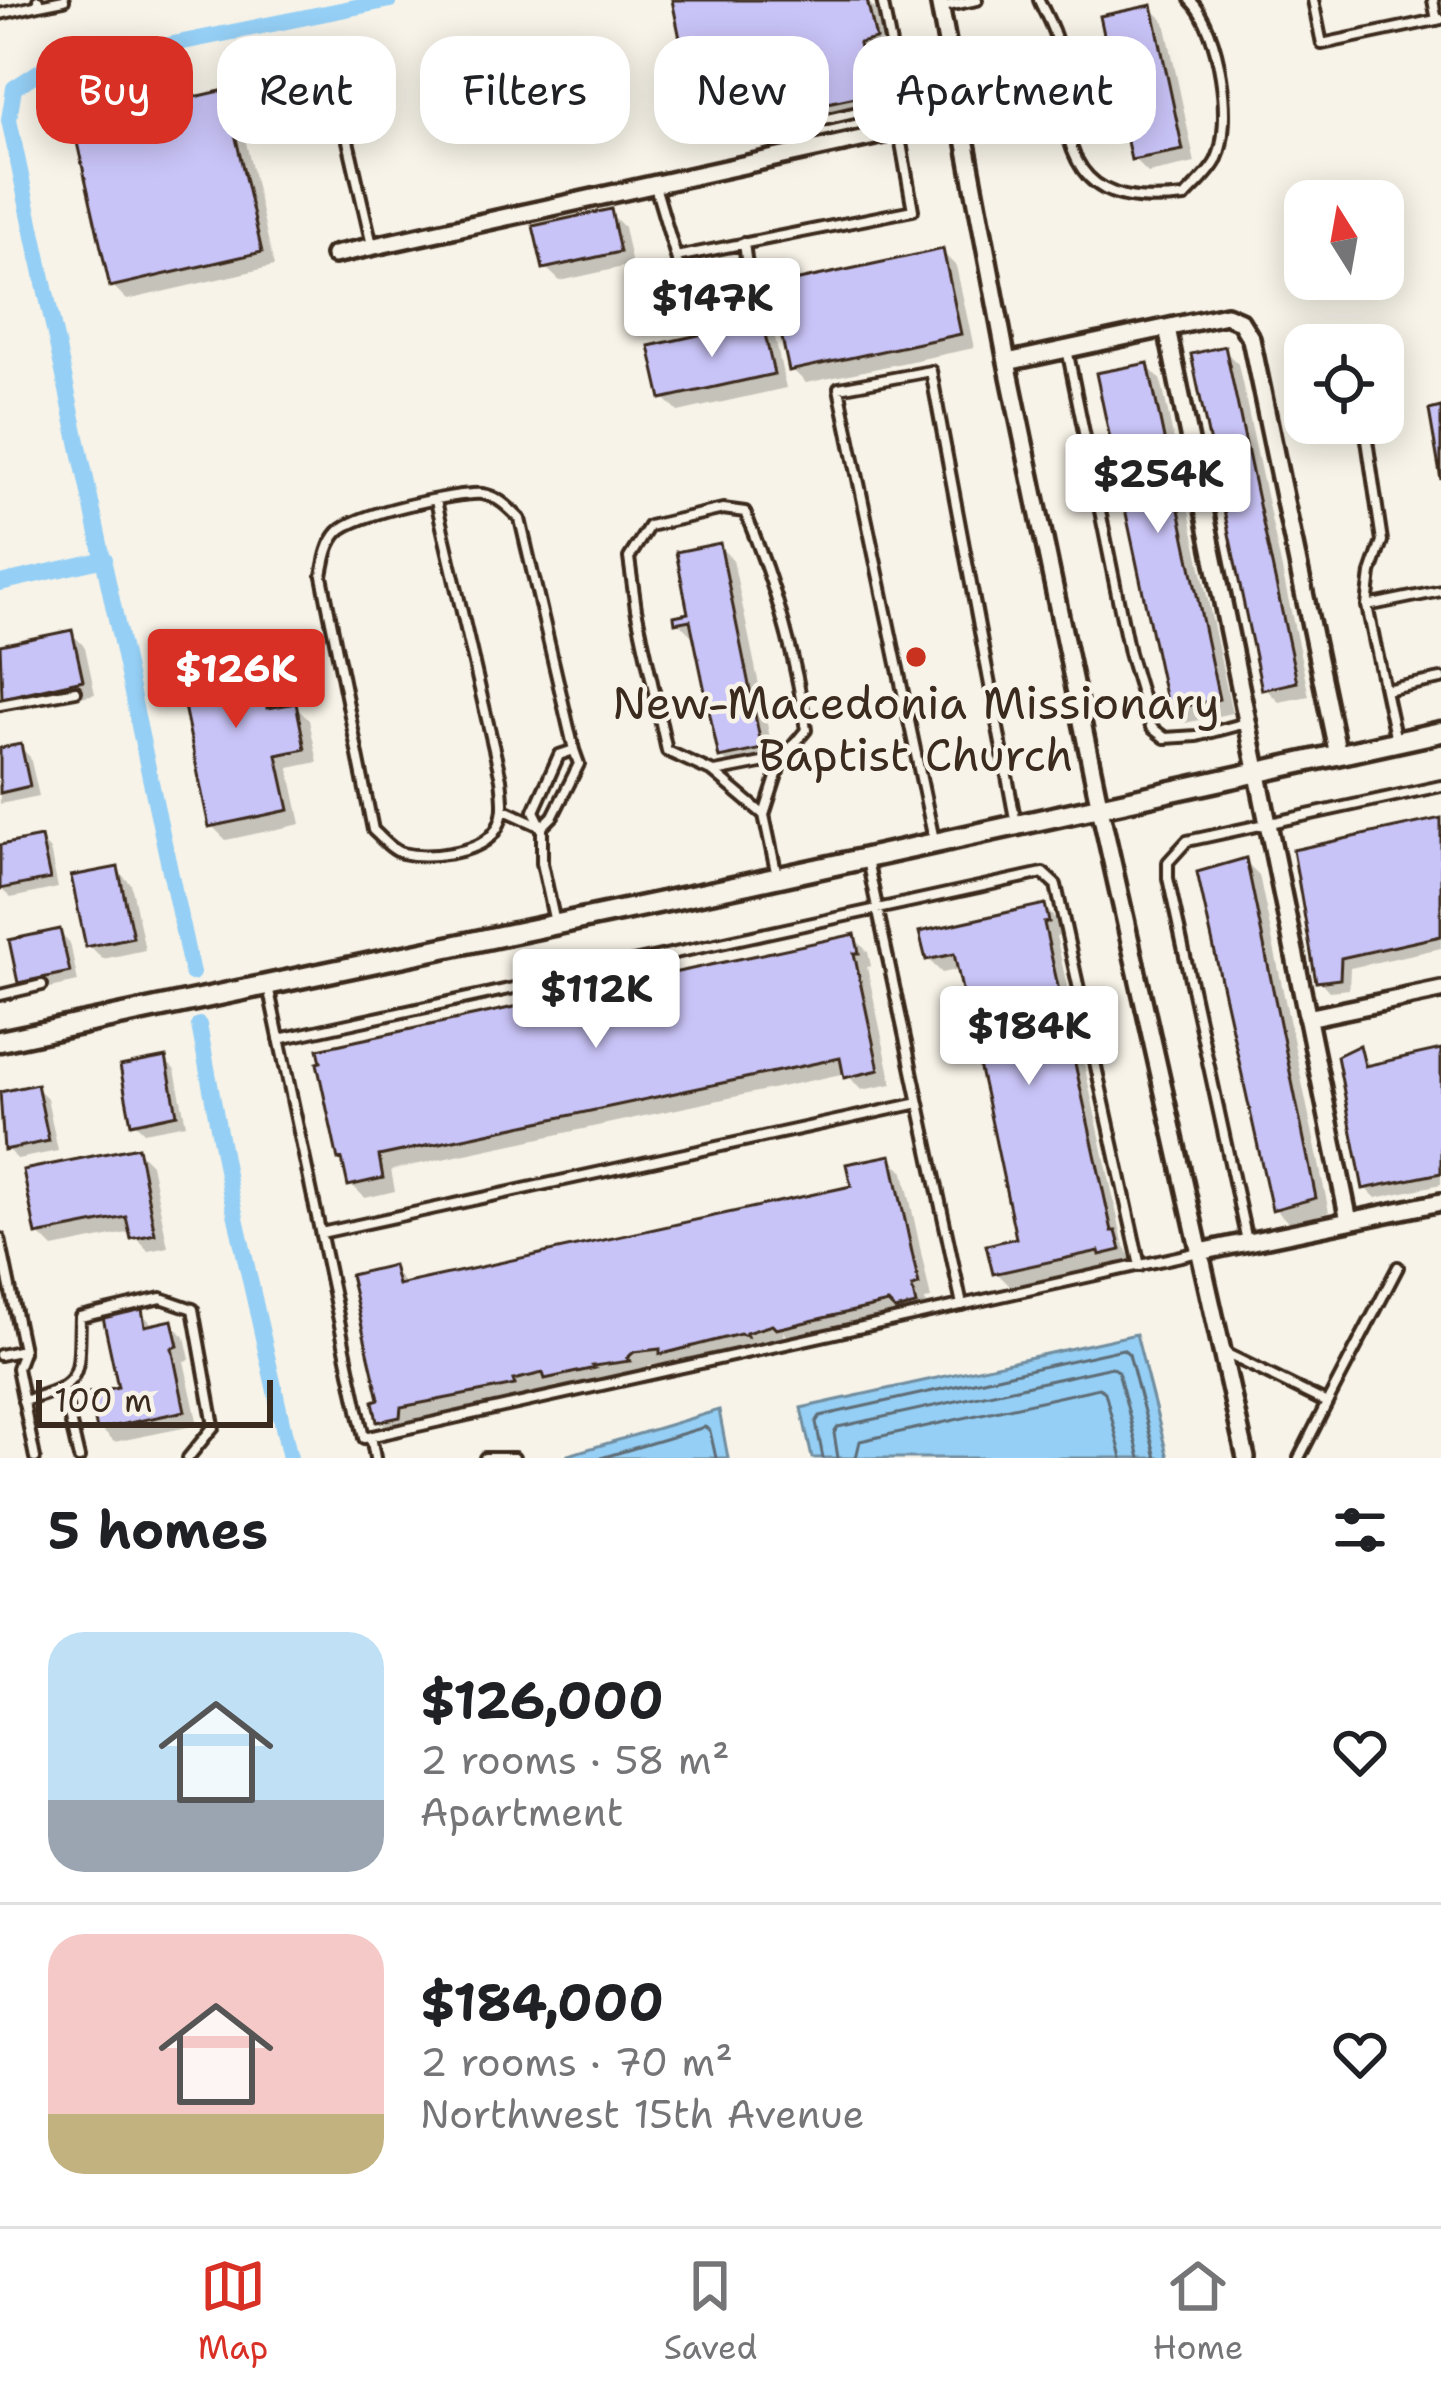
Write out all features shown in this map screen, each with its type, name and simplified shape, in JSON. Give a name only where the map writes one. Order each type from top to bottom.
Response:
[{"type":"street","points":[[940,4],[946,36]]},
{"type":"street","points":[[334,255],[853,141]]},
{"type":"street","points":[[966,144],[1006,362],[1100,808],[1246,1458]]},
{"type":"street","points":[[1006,362],[1226,315],[1240,321],[1251,339],[1338,755]]},
{"type":"street","points":[[1167,328],[1349,1221]]},
{"type":"street","points":[[0,1041],[777,878],[1441,731]]},
{"type":"street","points":[[1306,1018],[1441,990]]},
{"type":"street","points":[[1200,1252],[1441,1202]]},
{"type":"lane","points":[[0,14],[64,0]]},
{"type":"lane","points":[[882,0],[889,36]]},
{"type":"lane","points":[[940,4],[977,0]]},
{"type":"lane","points":[[1039,0],[1057,43],[1067,135],[1078,169],[1104,190],[1144,202],[1185,197],[1215,163],[1225,132],[1222,78],[1200,10],[1190,0]]},
{"type":"lane","points":[[1312,0],[1322,44],[1439,20],[1433,0]]},
{"type":"lane","points":[[734,63],[750,75],[763,129],[725,126],[709,88],[711,75],[720,66],[734,63]]},
{"type":"lane","points":[[349,144],[373,247]]},
{"type":"lane","points":[[676,257],[913,210],[901,144]]},
{"type":"lane","points":[[655,184],[691,310],[752,296],[744,243]]},
{"type":"lane","points":[[1067,349],[1129,653],[1151,727],[1166,739],[1247,722]]},
{"type":"lane","points":[[934,843],[839,388],[931,371],[1016,826]]},
{"type":"lane","points":[[1368,444],[1382,541],[1367,606],[1396,742]]},
{"type":"lane","points":[[436,501],[501,779],[504,810],[494,833],[475,847],[428,855],[398,853],[373,830],[322,576],[327,550],[339,530],[359,518],[436,501],[483,494],[504,502],[520,519],[579,764],[553,816],[542,827]]},
{"type":"lane","points":[[764,815],[713,772],[667,752],[629,558],[649,526],[723,509],[745,512],[767,565],[800,681],[806,730],[782,759],[764,815],[777,878]]},
{"type":"lane","points":[[1367,606],[1441,591]]},
{"type":"lane","points":[[1385,690],[1441,679]]},
{"type":"lane","points":[[0,705],[76,691]]},
{"type":"lane","points":[[556,925],[542,863],[542,827],[534,811],[559,755],[574,750]]},
{"type":"lane","points":[[713,772],[782,759]]},
{"type":"lane","points":[[1247,1243],[1167,868],[1170,857],[1186,841],[1441,786]]},
{"type":"lane","points":[[504,810],[542,827]]},
{"type":"lane","points":[[867,858],[962,1305]]},
{"type":"lane","points":[[279,1039],[1043,873],[1054,882],[1140,1266]]},
{"type":"lane","points":[[268,985],[364,1438],[1200,1252]]},
{"type":"lane","points":[[0,995],[41,986]]},
{"type":"lane","points":[[321,1233],[919,1103]]},
{"type":"lane","points":[[0,1239],[23,1350],[17,1368],[35,1458]]},
{"type":"lane","points":[[1299,1458],[1398,1267]]},
{"type":"lane","points":[[23,1401],[63,1390],[78,1369],[80,1317],[160,1298],[193,1309],[214,1426],[188,1458]]},
{"type":"lane","points":[[0,1355],[23,1350]]},
{"type":"lane","points":[[1222,1351],[1327,1403]]},
{"type":"lane","points":[[63,1390],[80,1458]]},
{"type":"lane","points":[[371,1436],[375,1458]]},
{"type":"lane","points":[[485,1458],[514,1458]]},
{"type":"water","points":[[1136,1334],[1168,1458],[812,1458],[801,1408]]},
{"type":"water","points":[[719,1410],[728,1458],[568,1455]]},
{"type":"building","points":[[672,0],[867,0],[875,36],[853,36],[853,98],[829,103],[829,36],[679,36]]},
{"type":"building","points":[[1152,5],[1183,150],[1131,160],[1128,144],[1156,144],[1156,36],[1104,36],[1100,16]]},
{"type":"building","points":[[217,92],[217,144],[237,144],[262,252],[110,287],[77,144],[193,144],[193,97]]},
{"type":"building","points":[[611,209],[620,252],[543,269],[533,226]]},
{"type":"building","points":[[943,249],[961,334],[789,371],[771,286]]},
{"type":"building","points":[[762,321],[774,374],[661,399],[649,346]]},
{"type":"building","points":[[1225,346],[1297,682],[1262,690],[1191,354]]},
{"type":"building","points":[[1148,363],[1219,699],[1168,710],[1096,373]]},
{"type":"building","points":[[1441,407],[1441,480],[1429,410]]},
{"type":"building","points":[[720,543],[762,749],[719,758],[690,620],[675,623],[674,616],[688,613],[676,552]]},
{"type":"building","points":[[72,630],[83,680],[2,698],[0,645]]},
{"type":"building","points":[[253,636],[268,708],[296,703],[305,749],[277,755],[289,810],[209,827],[173,653]]},
{"type":"building","points":[[21,744],[30,786],[0,793],[0,748]]},
{"type":"building","points":[[1441,818],[1441,936],[1341,958],[1340,979],[1316,982],[1293,850]]},
{"type":"building","points":[[41,837],[50,879],[0,889],[0,845]]},
{"type":"building","points":[[1246,858],[1316,1198],[1272,1210],[1197,872]]},
{"type":"building","points":[[118,867],[133,937],[86,947],[71,876]]},
{"type":"building","points":[[1045,904],[1049,922],[1044,923],[1112,1231],[1116,1231],[1121,1250],[993,1274],[986,1245],[1016,1238],[988,1105],[954,954],[926,960],[919,932]]},
{"type":"building","points":[[60,929],[70,972],[18,983],[9,940]]},
{"type":"building","points":[[855,934],[859,953],[854,953],[879,1070],[844,1078],[840,1058],[379,1156],[383,1178],[348,1186],[342,1159],[338,1160],[318,1049]]},
{"type":"building","points":[[1360,1045],[1365,1066],[1441,1049],[1441,1173],[1363,1189],[1337,1056]]},
{"type":"building","points":[[166,1057],[177,1114],[131,1124],[120,1066]]},
{"type":"building","points":[[37,1084],[49,1141],[4,1150],[0,1092]]},
{"type":"building","points":[[138,1147],[155,1234],[131,1239],[126,1217],[36,1235],[23,1170]]},
{"type":"building","points":[[891,1155],[919,1285],[912,1287],[916,1305],[895,1310],[888,1303],[776,1329],[772,1325],[747,1336],[666,1353],[660,1354],[660,1349],[634,1352],[627,1358],[630,1361],[545,1379],[543,1373],[513,1380],[515,1385],[401,1407],[400,1417],[377,1422],[373,1401],[379,1399],[350,1275],[393,1265],[398,1285],[851,1186],[846,1164]]},
{"type":"building","points":[[142,1309],[145,1326],[172,1320],[178,1346],[172,1348],[185,1411],[97,1430],[89,1393],[118,1387],[103,1317]]},
{"type":"waterway","points":[[192,973],[9,120],[14,88],[40,71],[390,0]]},
{"type":"waterway","points":[[0,583],[105,559]]},
{"type":"waterway","points":[[199,1025],[230,1191],[290,1458]]},
{"type":"place","name":"New-Macedonia Missionary Baptist Church","points":[[916,657]]}]
